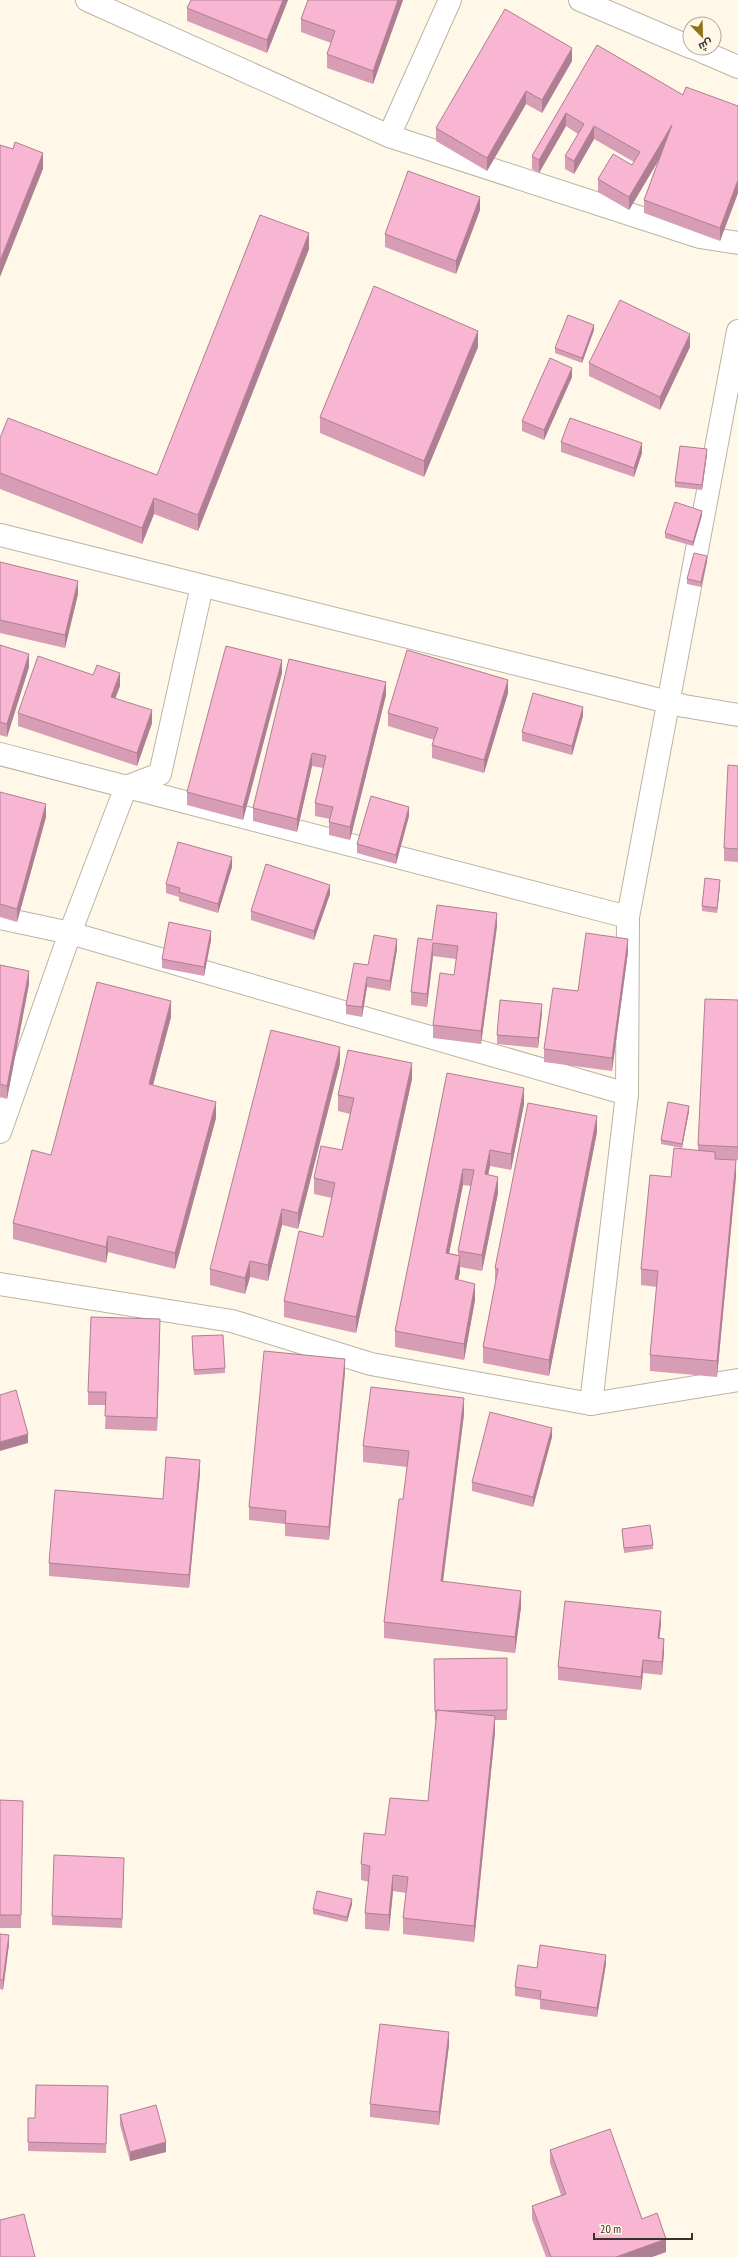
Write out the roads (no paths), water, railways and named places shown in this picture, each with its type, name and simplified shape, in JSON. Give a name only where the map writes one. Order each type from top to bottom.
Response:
[{"type":"street","points":[[87,0],[389,136],[700,237],[738,243]]},
{"type":"street","points":[[389,136],[450,0]]},
{"type":"street","points":[[580,0],[682,43]]},
{"type":"street","points":[[713,56],[738,67]]},
{"type":"street","points":[[591,1404],[627,1094],[628,917],[738,331]]},
{"type":"street","points":[[0,535],[668,702],[738,715]]},
{"type":"street","points":[[0,1132],[70,933],[126,787],[160,774],[202,586]]},
{"type":"street","points":[[0,754],[628,917]]},
{"type":"street","points":[[0,918],[70,933],[627,1094]]},
{"type":"street","points":[[0,1284],[232,1321],[371,1364],[591,1404],[738,1380]]}]
